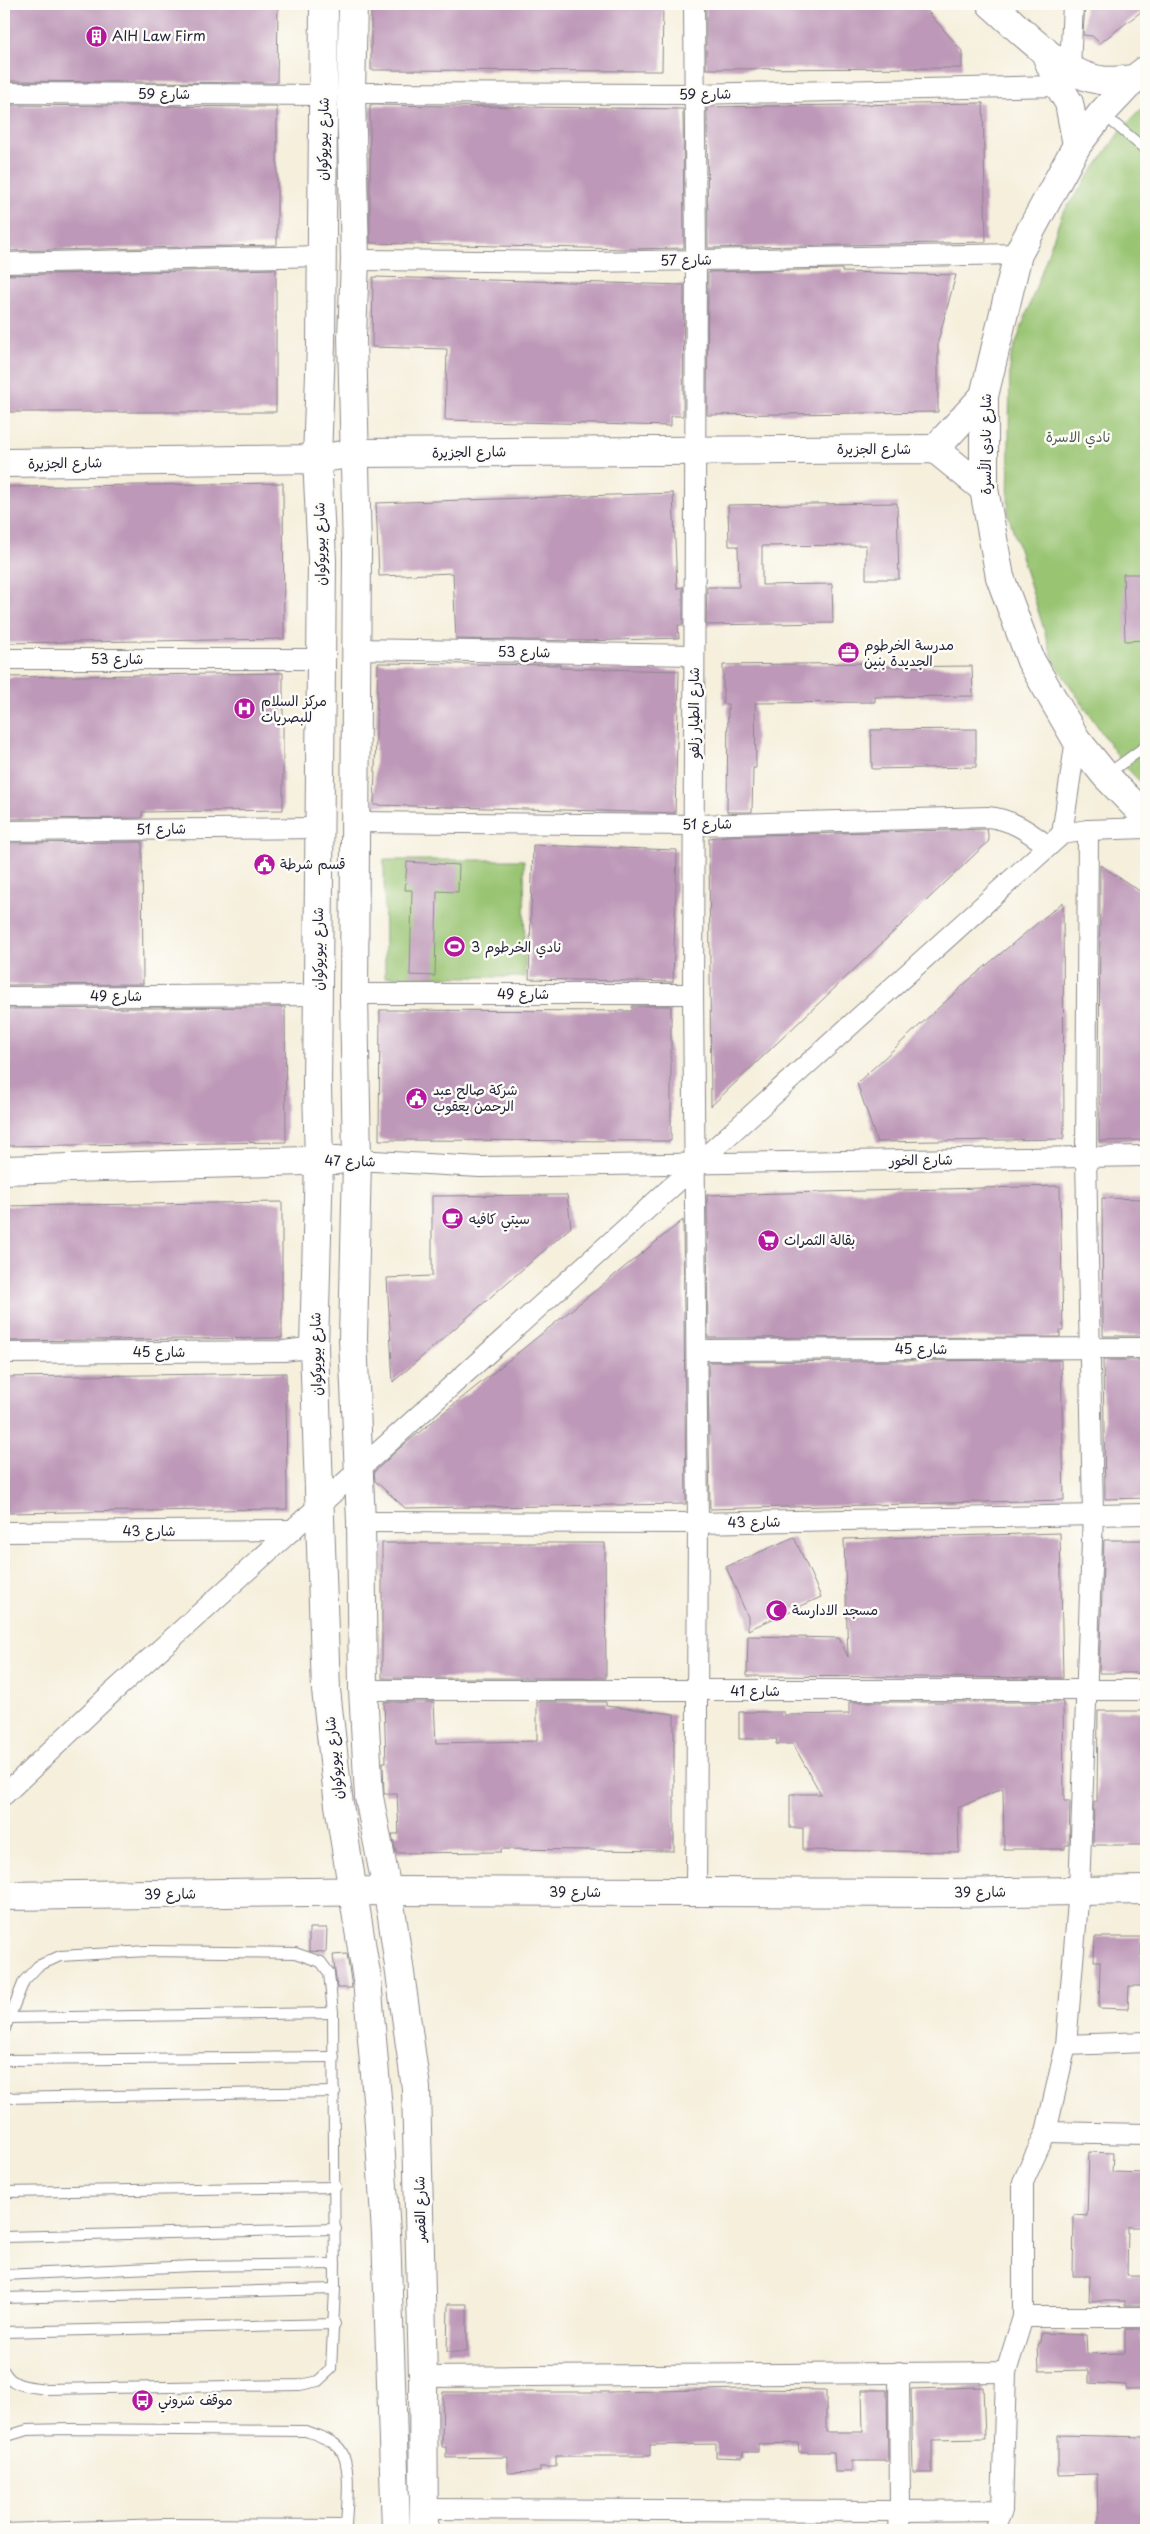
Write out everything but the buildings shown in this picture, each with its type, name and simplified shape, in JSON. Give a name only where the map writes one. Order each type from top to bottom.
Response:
[{"type":"main road","name":"شارع بيويوكوان","points":[[324,4],[322,256],[317,459],[322,560],[318,995],[319,1161],[314,1347],[326,1690],[332,1753],[352,1892]]},
{"type":"main road","name":"شارع بيويوكوان","points":[[353,4],[351,93],[355,260],[352,337],[357,551],[354,994],[357,1160],[353,1339],[361,1522],[363,1690],[369,1797],[386,1891]]},
{"type":"main road","points":[[991,4],[1044,50],[1064,77],[1078,145]]},
{"type":"main road","points":[[1064,77],[1098,80],[1140,75]]},
{"type":"main road","name":"شارع نادى الأسرة","points":[[1140,75],[1102,114],[1078,145],[1018,254],[984,396],[984,488],[1000,577],[1031,661],[1076,739],[1106,776],[1146,817]]},
{"type":"main road","points":[[984,396],[935,449],[984,488]]},
{"type":"main road","name":"شارع الجزيرة","points":[[4,464],[317,459],[355,453],[695,449],[935,449]]},
{"type":"main road","name":"شارع 47","points":[[4,1170],[357,1160]]},
{"type":"main road","name":"شارع 39","points":[[4,1896],[386,1891],[950,1893],[1146,1890]]},
{"type":"main road","name":"شارع القصر","points":[[386,1891],[404,1996],[416,2088],[424,2377],[423,2520]]},
{"type":"main road","points":[[352,1892],[361,1934],[367,1980],[386,2224],[396,2530]]},
{"type":"street","name":"شارع الطيار زلفو","points":[[694,4],[696,260],[693,994],[698,1523],[696,1893]]},
{"type":"street","points":[[1064,77],[1073,4]]},
{"type":"street","name":"شارع 59","points":[[351,93],[694,94],[1064,77]]},
{"type":"street","name":"شارع 59","points":[[4,93],[324,95]]},
{"type":"street","name":"شارع 57","points":[[355,260],[696,260],[1018,254]]},
{"type":"street","points":[[4,263],[322,256]]},
{"type":"street","name":"شارع 53","points":[[355,649],[694,655]]},
{"type":"street","name":"شارع 53","points":[[4,660],[320,659]]},
{"type":"street","points":[[1055,840],[1076,739]]},
{"type":"street","name":"شارع 51","points":[[356,822],[694,824],[988,816],[1002,818],[1055,840]]},
{"type":"street","name":"شارع 51","points":[[4,831],[319,828]]},
{"type":"street","points":[[4,1795],[82,1720],[1055,840],[1088,830],[1146,828]]},
{"type":"street","points":[[994,2530],[1002,2510],[1006,2372],[1023,2317],[1023,2182],[1046,2132],[1066,2045],[1079,1890],[1093,1514],[1086,1157],[1088,830]]},
{"type":"street","name":"شارع 49","points":[[354,994],[693,994]]},
{"type":"street","name":"شارع 49","points":[[4,997],[318,995]]},
{"type":"street","name":"شارع الخور","points":[[696,1165],[1146,1156]]},
{"type":"street","name":"شارع 47","points":[[357,1160],[480,1167],[696,1165]]},
{"type":"street","name":"شارع 45","points":[[4,1352],[284,1352],[314,1347]]},
{"type":"street","name":"شارع 45","points":[[697,1350],[1146,1348]]},
{"type":"street","name":"شارع 43","points":[[361,1522],[698,1523],[1146,1514]]},
{"type":"street","name":"شارع 43","points":[[4,1532],[294,1530]]},
{"type":"street","name":"شارع 41","points":[[363,1690],[697,1692],[1146,1690]]},
{"type":"street","points":[[1066,2045],[1146,2042]]},
{"type":"street","points":[[1046,2132],[1146,2134]]},
{"type":"street","points":[[1023,2317],[1146,2317]]},
{"type":"street","points":[[899,2521],[900,2372]]},
{"type":"street","points":[[424,2377],[1006,2372]]},
{"type":"street","points":[[423,2520],[899,2521],[1002,2510]]},
{"type":"lane","points":[[1102,114],[1146,150]]},
{"type":"lane","points":[[1106,776],[1146,746]]},
{"type":"lane","points":[[4,2030],[24,1981],[38,1966],[60,1956],[147,1951],[295,1953],[321,1962],[329,1973],[333,2013],[336,2186],[335,2324],[331,2369],[318,2381],[300,2385],[45,2388],[19,2385],[8,2378],[4,2371]]},
{"type":"lane","points":[[8,2018],[333,2013]]},
{"type":"lane","points":[[4,2060],[334,2057]]},
{"type":"lane","points":[[4,2098],[334,2092]]},
{"type":"lane","points":[[4,2192],[336,2186]]},
{"type":"lane","points":[[4,2236],[336,2229]]},
{"type":"lane","points":[[4,2275],[193,2266],[335,2264]]},
{"type":"lane","points":[[4,2298],[335,2288]]},
{"type":"lane","points":[[4,2332],[335,2324]]},
{"type":"lane","points":[[4,2437],[27,2430],[69,2429],[306,2431],[325,2439],[340,2449],[348,2466],[346,2528],[165,2524],[4,2529]]},
{"type":"green space","name":"نادي الاسرة","points":[[1146,104],[1146,788],[1123,764],[1054,662],[1008,514],[1010,360],[1062,214],[1121,130]]},
{"type":"green space","name":"نادي الخرطوم 3","points":[[384,860],[524,860],[525,977],[385,977]]},
{"type":"place","name":"AIH Law Firm","points":[[96,36]]},
{"type":"place","name":"مدرسة الخرطوم الجديدة بنين","points":[[848,653]]},
{"type":"place","name":"مركز السلام للبصريات","points":[[245,709]]},
{"type":"place","name":"قسم شرطة","points":[[264,864]]},
{"type":"place","name":"نادي الخرطوم 3","points":[[455,947]]},
{"type":"place","name":"شركة صالح عبد الرحمن يعقوب","points":[[417,1098]]},
{"type":"place","name":"سيتي كافيه","points":[[453,1219]]},
{"type":"place","name":"بقالة الثمرات","points":[[768,1240]]},
{"type":"place","name":"مسجد الادارسة","points":[[776,1610]]},
{"type":"place","name":"موقف شروني","points":[[142,2400]]}]
